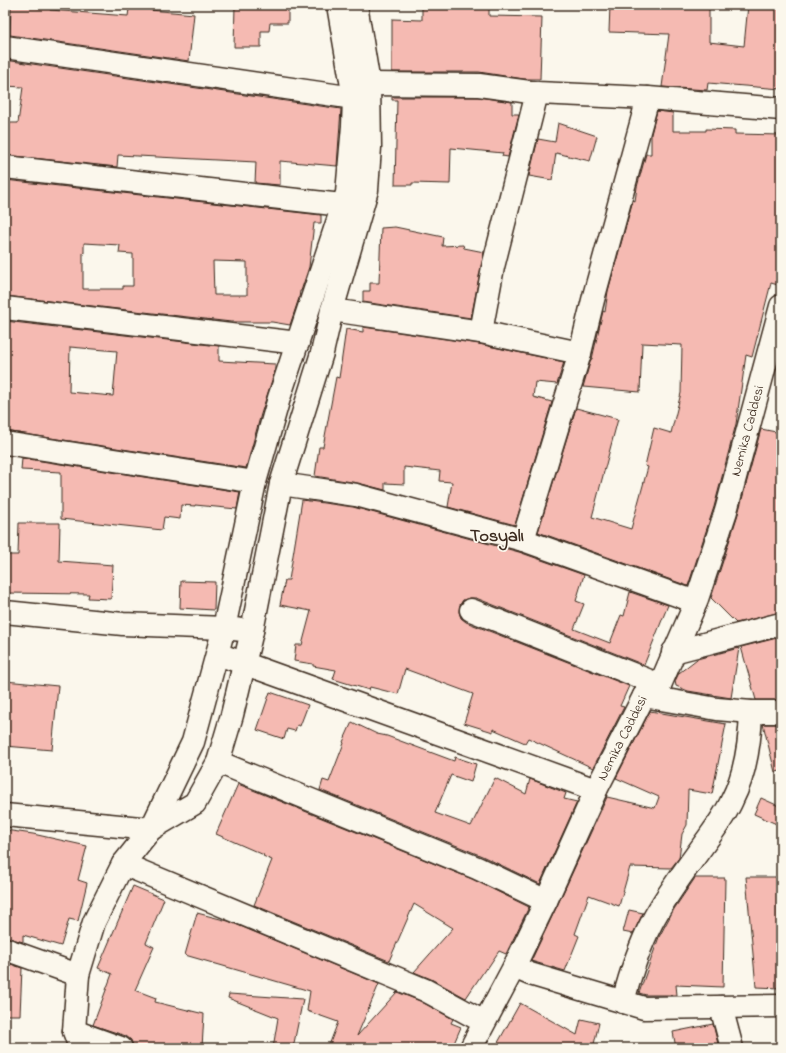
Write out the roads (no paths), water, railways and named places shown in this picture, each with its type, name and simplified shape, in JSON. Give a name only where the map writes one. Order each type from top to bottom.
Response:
[{"type":"street","points":[[122,1048],[77,1039],[78,975],[94,922],[123,864],[151,829],[193,742],[218,654],[255,482],[279,398],[347,193],[353,126],[362,91],[338,5]]},
{"type":"street","points":[[5,815],[151,829],[195,803],[218,762],[232,715],[252,631],[281,484],[322,353],[332,310],[367,190],[370,147],[362,91],[356,5]]},
{"type":"street","points":[[5,47],[362,91],[479,85],[537,93],[648,98],[781,109]]},
{"type":"street","points":[[481,332],[493,267],[537,93]]},
{"type":"street","points":[[523,540],[580,353],[596,288],[648,98]]},
{"type":"street","points":[[5,167],[342,205]]},
{"type":"street","name":"Nemika Caddesi","points":[[471,1048],[514,967],[546,902],[596,790],[673,652],[696,602],[726,511],[781,306]]},
{"type":"street","points":[[5,308],[298,344]]},
{"type":"street","points":[[332,310],[481,332],[580,353]]},
{"type":"street","points":[[5,443],[255,482]]},
{"type":"street","points":[[281,484],[356,495],[523,540],[696,602]]},
{"type":"street","points":[[471,610],[652,691],[718,709],[751,712],[781,712]]},
{"type":"street","points":[[5,612],[123,624],[224,628],[252,631]]},
{"type":"street","points":[[673,652],[781,624]]},
{"type":"street","points":[[218,654],[596,790]]},
{"type":"street","points":[[623,1002],[634,965],[652,922],[733,800],[741,779],[747,755],[751,731],[751,712]]},
{"type":"street","points":[[218,762],[477,868],[546,902]]},
{"type":"street","points":[[123,864],[425,990],[484,1022]]},
{"type":"street","points":[[5,949],[78,975]]},
{"type":"street","points":[[514,967],[530,974],[644,1008],[781,1006]]},
{"type":"street","points":[[721,1007],[732,1048]]},
{"type":"district","name":"Tosyalı","points":[[497,537]]}]
